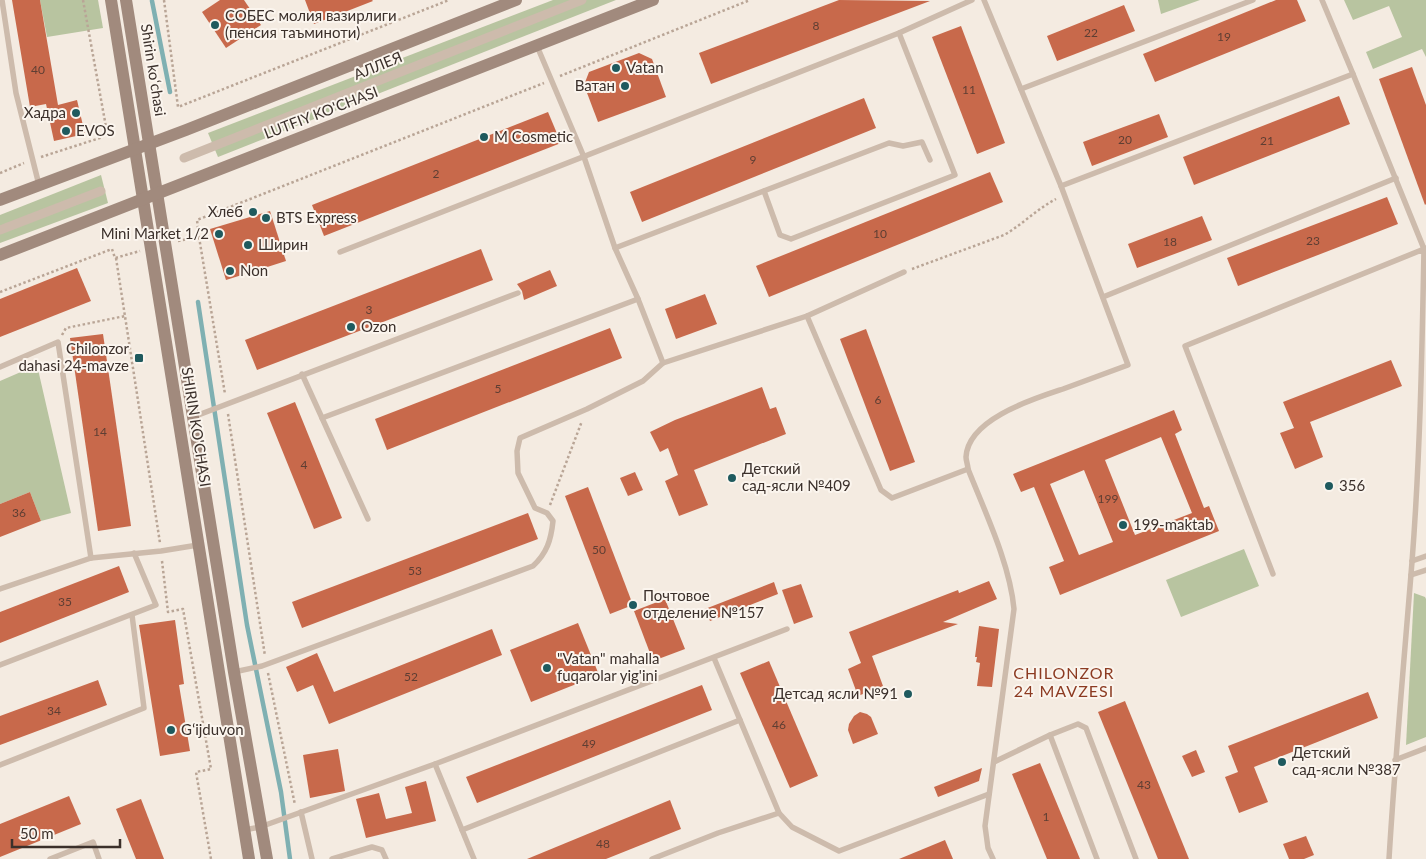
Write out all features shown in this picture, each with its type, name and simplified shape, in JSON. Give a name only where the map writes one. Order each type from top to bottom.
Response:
[{"type":"main road","name":"SHIRIN KO'CHASI","points":[[111,0],[249,859]]},
{"type":"main road","name":"Shirin koʻchasi","points":[[126,0],[148,144]]},
{"type":"main road","points":[[0,200],[516,0]]},
{"type":"main road","name":"LUTFIY KO'CHASI","points":[[0,255],[654,0]]},
{"type":"main road","name":"SHIRIN KO'CHASI","points":[[148,144],[234,672],[267,859]]},
{"type":"street","name":"АЛЛЕЯ","points":[[184,158],[582,0]]},
{"type":"street","points":[[0,230],[101,191]]},
{"type":"lane","points":[[2,0],[16,93],[39,185]]},
{"type":"lane","points":[[340,252],[899,33],[972,0]]},
{"type":"lane","points":[[984,0],[1061,186],[1128,366],[1035,398],[1008,410],[984,426],[975,436],[966,457],[968,469],[1012,589],[1014,609],[985,826],[988,848],[992,859]]},
{"type":"lane","points":[[1021,89],[1252,0]]},
{"type":"lane","points":[[1322,0],[1425,249],[1419,433],[1412,561],[1395,760],[1389,859]]},
{"type":"lane","points":[[0,31],[7,29]]},
{"type":"lane","points":[[764,191],[780,235],[791,239],[955,175],[899,33]]},
{"type":"lane","points":[[537,46],[584,157],[615,248],[638,299],[663,363]]},
{"type":"lane","points":[[1061,186],[1354,74]]},
{"type":"lane","points":[[615,248],[890,144],[903,146],[922,142],[930,160]]},
{"type":"lane","points":[[1103,297],[1396,178]]},
{"type":"lane","points":[[1273,574],[1185,346],[1425,249]]},
{"type":"lane","points":[[234,672],[264,665],[532,566],[543,556],[552,532],[552,521],[547,513],[535,508],[518,473],[517,451],[520,438],[587,409],[644,381],[663,363],[807,316],[904,272]]},
{"type":"lane","points":[[193,417],[518,293]]},
{"type":"lane","points":[[322,418],[638,299]]},
{"type":"lane","points":[[807,316],[881,490],[892,498],[968,469]]},
{"type":"lane","points":[[0,367],[58,342],[91,558]]},
{"type":"lane","points":[[302,374],[368,519]]},
{"type":"lane","points":[[1419,433],[1426,431]]},
{"type":"lane","points":[[0,589],[91,558],[161,552],[198,545]]},
{"type":"lane","points":[[0,665],[156,605],[134,553]]},
{"type":"lane","points":[[1412,561],[1426,556]]},
{"type":"lane","points":[[1411,575],[1426,570]]},
{"type":"lane","points":[[0,765],[144,708],[132,615]]},
{"type":"lane","points":[[244,830],[260,827],[435,764],[787,629]]},
{"type":"lane","points":[[714,658],[779,814],[792,827],[839,851],[989,794]]},
{"type":"lane","points":[[462,830],[740,720]]},
{"type":"lane","points":[[994,762],[1050,735],[1078,724],[1086,728],[1136,859]]},
{"type":"lane","points":[[1050,735],[1097,859]]},
{"type":"lane","points":[[1395,760],[1426,748]]},
{"type":"lane","points":[[435,764],[474,859]]},
{"type":"lane","points":[[299,813],[312,859]]},
{"type":"lane","points":[[652,859],[718,833],[779,814]]},
{"type":"lane","points":[[50,859],[93,842],[99,859]]},
{"type":"lane","points":[[332,859],[372,848],[382,850],[386,859]]},
{"type":"path","points":[[83,0],[106,127]]},
{"type":"path","points":[[164,0],[178,107],[449,0]]},
{"type":"path","points":[[299,813],[264,665],[212,311],[196,220],[750,0]]},
{"type":"path","points":[[0,173],[103,137]]},
{"type":"path","points":[[904,272],[1004,235],[1047,204],[1064,195]]},
{"type":"path","points":[[164,243],[199,237]]},
{"type":"path","points":[[116,258],[151,248]]},
{"type":"path","points":[[0,292],[112,249],[116,258],[161,552],[168,612],[183,609],[210,769],[196,772],[211,859]]},
{"type":"path","points":[[58,342],[66,328],[125,316]]},
{"type":"path","points":[[547,513],[587,409]]},
{"type":"green space","points":[[40,0],[98,0],[103,28],[47,37]]},
{"type":"green space","points":[[553,0],[616,0],[218,157],[208,133]]},
{"type":"green space","points":[[1158,0],[1200,0],[1161,14]]},
{"type":"green space","points":[[1344,0],[1426,0],[1426,57],[1422,49],[1373,69],[1366,52],[1402,37],[1389,6],[1353,20]]},
{"type":"green space","points":[[101,175],[108,203],[0,243],[0,215]]},
{"type":"green space","points":[[37,365],[71,513],[41,521],[30,492],[0,504],[0,381]]},
{"type":"green space","points":[[1244,549],[1259,586],[1181,617],[1166,580]]},
{"type":"green space","points":[[1414,593],[1426,599],[1426,737],[1406,745]]},
{"type":"building","points":[[12,0],[40,0],[58,105],[77,100],[85,134],[54,141],[46,104],[30,107]]},
{"type":"building","points":[[220,0],[244,0],[261,25],[226,48],[202,12]]},
{"type":"building","points":[[305,0],[372,0],[373,1],[314,24]]},
{"type":"building","points":[[839,0],[930,1],[711,84],[699,53]]},
{"type":"building","points":[[1276,0],[1297,0],[1306,21],[1155,82],[1143,54]]},
{"type":"building","points":[[1124,5],[1135,31],[1057,61],[1047,36]]},
{"type":"building","points":[[961,26],[1005,143],[977,154],[932,37]]},
{"type":"building","name":"Vatan","points":[[639,53],[652,59],[666,97],[598,122],[584,85],[589,72]]},
{"type":"building","points":[[1412,67],[1426,105],[1425,205],[1379,79]]},
{"type":"building","points":[[1339,96],[1350,124],[1194,185],[1183,157]]},
{"type":"building","points":[[864,98],[876,128],[642,222],[630,192]]},
{"type":"building","points":[[548,112],[561,143],[324,236],[312,205]]},
{"type":"building","points":[[1159,114],[1168,137],[1092,166],[1083,142]]},
{"type":"building","points":[[990,172],[1003,202],[769,297],[756,266]]},
{"type":"building","points":[[1387,197],[1398,224],[1238,286],[1227,258]]},
{"type":"building","points":[[270,211],[286,261],[226,280],[210,229]]},
{"type":"building","points":[[1202,216],[1212,240],[1137,268],[1128,244]]},
{"type":"building","points":[[481,249],[493,280],[257,370],[245,340]]},
{"type":"building","points":[[77,268],[91,301],[0,337],[0,299]]},
{"type":"building","points":[[550,270],[557,286],[524,300],[522,291],[517,284]]},
{"type":"building","points":[[705,294],[717,324],[676,339],[665,309]]},
{"type":"building","points":[[610,328],[622,358],[387,450],[375,419]]},
{"type":"building","points":[[866,329],[915,462],[890,471],[840,339]]},
{"type":"building","points":[[103,334],[131,526],[98,531],[70,338]]},
{"type":"building","points":[[1391,360],[1402,386],[1310,422],[1323,457],[1295,469],[1280,433],[1294,428],[1283,402]]},
{"type":"building","points":[[762,387],[770,409],[776,407],[786,434],[694,470],[708,505],[679,516],[665,481],[678,475],[668,448],[660,452],[650,432],[675,420]]},
{"type":"building","points":[[295,402],[342,518],[314,529],[267,413]]},
{"type":"building","points":[[1174,410],[1182,430],[1175,434],[1204,508],[1209,506],[1219,531],[1060,595],[1049,567],[1064,561],[1034,487],[1021,492],[1013,474]],"holes":[[[1161,437],[1192,513],[1135,535],[1105,460]],[[1084,470],[1113,542],[1079,555],[1050,484]]]},
{"type":"building","points":[[635,472],[643,490],[628,496],[620,478]]},
{"type":"building","points":[[588,487],[633,605],[610,614],[565,496]]},
{"type":"building","points":[[30,492],[41,521],[0,537],[0,504]]},
{"type":"building","points":[[528,513],[538,539],[302,628],[292,602]]},
{"type":"building","points":[[119,566],[129,592],[0,643],[0,612]]},
{"type":"building","points":[[989,581],[997,599],[943,622],[958,624],[872,656],[883,686],[858,696],[848,669],[861,663],[849,632],[958,590],[959,593]]},
{"type":"building","points":[[774,582],[778,594],[710,621],[705,609]]},
{"type":"building","points":[[801,584],[813,617],[794,624],[782,590]]},
{"type":"building","points":[[665,599],[685,649],[653,661],[634,611]]},
{"type":"building","points":[[175,620],[184,684],[179,685],[190,751],[160,756],[139,625]]},
{"type":"building","points":[[578,623],[599,675],[531,702],[510,650]]},
{"type":"building","points":[[979,626],[999,629],[992,687],[977,686],[980,663],[976,662],[977,657],[975,657]]},
{"type":"building","points":[[492,629],[502,655],[329,724],[313,685],[297,692],[286,667],[317,653],[334,692]]},
{"type":"building","points":[[769,661],[818,776],[790,788],[740,673]]},
{"type":"building","points":[[98,680],[107,705],[0,745],[0,716]]},
{"type":"building","points":[[702,685],[712,710],[477,803],[466,777]]},
{"type":"building","points":[[1368,692],[1378,718],[1254,767],[1268,802],[1239,813],[1225,777],[1238,772],[1228,746]]},
{"type":"building","points":[[1125,701],[1189,859],[1158,859],[1098,712]]},
{"type":"building","points":[[860,712],[871,717],[878,734],[853,744],[848,730],[849,724],[854,716]]},
{"type":"building","points":[[338,749],[345,791],[310,798],[303,755]]},
{"type":"building","points":[[1196,750],[1205,772],[1192,777],[1182,756]]},
{"type":"building","points":[[1040,763],[1080,859],[1047,859],[1012,774]]},
{"type":"building","points":[[982,768],[979,781],[938,797],[934,787]]},
{"type":"building","points":[[426,781],[436,821],[366,838],[356,799],[379,793],[386,819],[412,813],[405,787]]},
{"type":"building","points":[[69,796],[81,824],[0,857],[0,824]]},
{"type":"building","points":[[141,799],[164,859],[136,859],[116,809]]},
{"type":"building","points":[[670,800],[681,829],[606,859],[527,859]]},
{"type":"building","points":[[1306,836],[1314,855],[1304,859],[1289,859],[1283,844]]},
{"type":"building","points":[[945,840],[953,859],[899,859]]},
{"type":"waterway","points":[[152,1],[170,92]]},
{"type":"waterway","points":[[198,302],[247,625],[281,792],[290,859]]},
{"type":"place","name":"СОБЕС молия вазирлиги (пенсия таъминоти)","points":[[215,25]]},
{"type":"place","name":"Vatan","points":[[616,68]]},
{"type":"place","name":"Ватан","points":[[625,86]]},
{"type":"place","name":"Хадра","points":[[76,113]]},
{"type":"place","name":"EVOS","points":[[66,131]]},
{"type":"place","name":"M Cosmetic","points":[[484,137]]},
{"type":"place","name":"Хлеб","points":[[253,212]]},
{"type":"place","name":"BTS Express","points":[[266,218]]},
{"type":"place","name":"Mini Market 1/2","points":[[219,234]]},
{"type":"place","name":"Ширин","points":[[248,245]]},
{"type":"place","name":"Non","points":[[230,271]]},
{"type":"place","name":"Ozon","points":[[351,327]]},
{"type":"place","name":"Chilonzor dahasi 24-mavze","points":[[139,358]]},
{"type":"place","name":"Детский сад-ясли №409","points":[[732,478]]},
{"type":"place","name":"356","points":[[1329,486]]},
{"type":"place","name":"199-maktab","points":[[1123,525]]},
{"type":"place","name":"Почтовое отделение №157","points":[[633,605]]},
{"type":"place","name":"\"Vatan\" mahalla fuqarolar yig'ini","points":[[547,668]]},
{"type":"place","name":"Детсад ясли №91","points":[[908,694]]},
{"type":"place","name":"Gʻijduvon","points":[[171,730]]},
{"type":"place","name":"Детский сад-ясли №387","points":[[1282,762]]},
{"type":"district","name":"CHILONZOR 24 MAVZESI","points":[[1064,682]]}]
